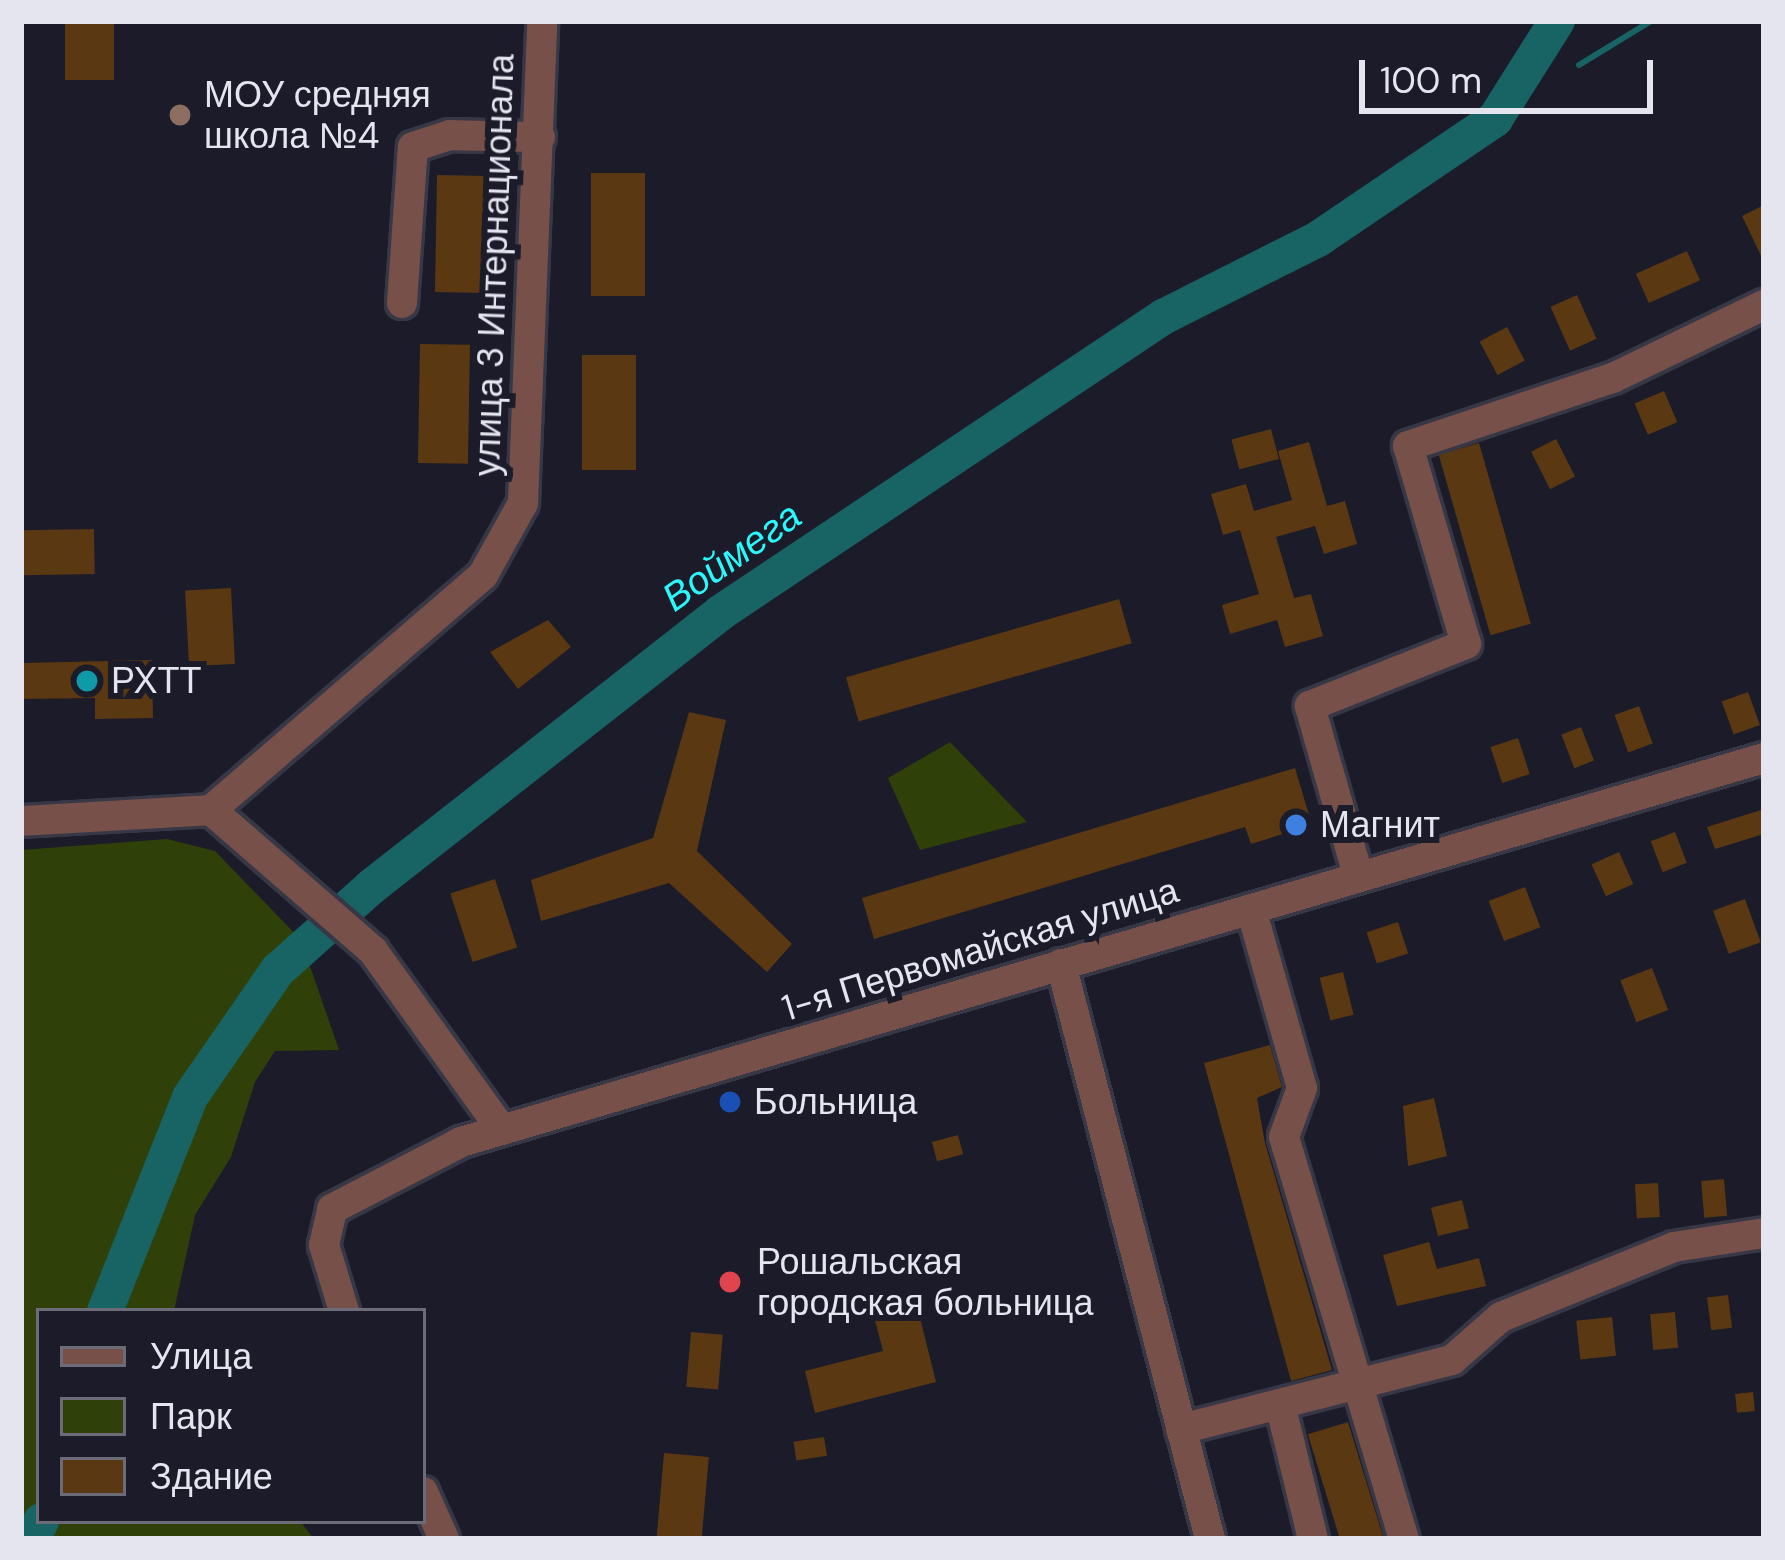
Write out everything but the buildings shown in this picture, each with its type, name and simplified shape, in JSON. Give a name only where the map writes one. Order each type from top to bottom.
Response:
[{"type":"street","name":"улица 3 Интернационала","points":[[211,810],[483,575],[523,503],[542,21]]},
{"type":"street","points":[[402,303],[413,147],[450,135],[540,137]]},
{"type":"street","points":[[1358,875],[1310,706],[1466,644],[1408,446],[1613,378],[1764,305]]},
{"type":"street","name":"1-я Первомайская улица","points":[[343,1308],[324,1245],[332,1209],[500,1127],[1764,758]]},
{"type":"street","points":[[21,821],[211,810],[373,951],[500,1127]]},
{"type":"street","points":[[1252,909],[1302,1088],[1285,1137],[1404,1539]]},
{"type":"street","points":[[1061,964],[1210,1539]]},
{"type":"street","points":[[1181,1429],[1362,1390],[1452,1360],[1501,1317],[1674,1247],[1764,1233]]},
{"type":"street","points":[[1281,1408],[1313,1539]]},
{"type":"street","points":[[426,1499],[444,1539]]},
{"type":"green space","points":[[950,742],[1027,822],[920,850],[888,778]]},
{"type":"green space","points":[[167,839],[215,851],[301,940],[339,1050],[275,1051],[255,1082],[231,1157],[195,1215],[175,1308],[36,1308],[36,1524],[302,1524],[314,1539],[21,1539],[21,850]]},
{"type":"waterway","name":"Воймега","points":[[106,1308],[190,1097],[278,970],[371,887],[720,613],[1163,317],[1318,239],[1495,119],[1557,21]]},
{"type":"waterway","points":[[1579,65],[1651,21]]},
{"type":"waterway","name":"Воймега","points":[[32,1539],[40,1524]]},
{"type":"place","name":"МОУ средняя школа №4","points":[[180,115]]},
{"type":"place","name":"РХТТ","points":[[87,681]]},
{"type":"place","name":"Магнит","points":[[1296,825]]},
{"type":"place","name":"Больница","points":[[730,1102]]},
{"type":"place","name":"Рошальская городская больница","points":[[730,1282]]}]
